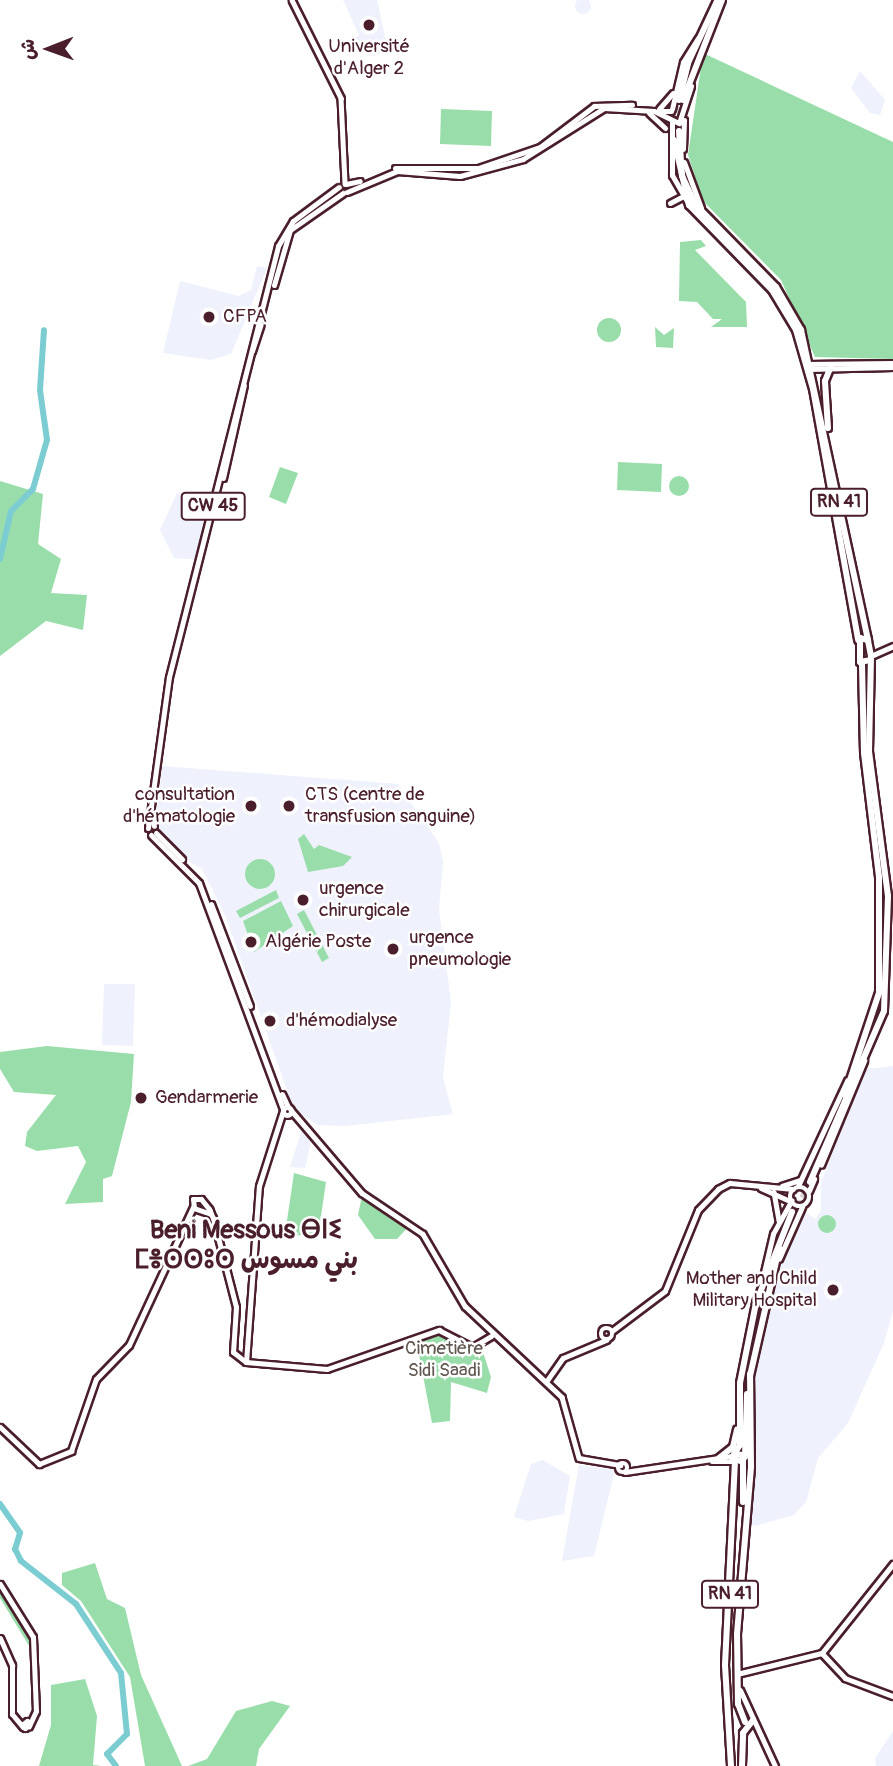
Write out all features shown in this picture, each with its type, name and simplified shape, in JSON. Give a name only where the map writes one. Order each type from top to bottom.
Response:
[{"type":"highway","points":[[681,100],[702,37],[720,0]]},
{"type":"highway","name":"RN 41","points":[[858,640],[810,366],[776,296],[689,205],[676,170],[677,131],[685,184],[708,220],[782,296],[810,366],[869,643]]},
{"type":"highway","points":[[828,444],[825,381],[831,366]]},
{"type":"highway","points":[[807,1181],[883,1017],[888,938],[869,752],[871,658],[869,643],[858,640],[862,663],[864,758],[879,877],[882,937],[888,938]]},
{"type":"highway","points":[[862,663],[871,658]]},
{"type":"highway","points":[[861,1060],[878,1001],[879,877]]},
{"type":"highway","name":"RN 41","points":[[731,1766],[726,1665],[738,1410],[764,1283],[793,1212]]},
{"type":"highway","name":"RN 41","points":[[743,1766],[746,1726],[737,1676],[744,1518],[737,1459],[764,1283]]},
{"type":"highway","points":[[744,1518],[750,1374]]},
{"type":"highway","points":[[719,1458],[733,1447],[738,1410]]},
{"type":"highway","points":[[730,1727],[746,1726]]},
{"type":"highway","points":[[730,1727],[746,1726]]},
{"type":"main road","points":[[292,0],[341,99],[345,169],[343,188]]},
{"type":"main road","points":[[652,110],[667,104],[702,37]]},
{"type":"main road","points":[[702,37],[685,117],[684,168],[708,220]]},
{"type":"main road","points":[[677,84],[671,115],[671,168],[682,197],[689,205]]},
{"type":"main road","name":"CW 45","points":[[286,1111],[217,919],[192,872],[152,831],[169,677],[281,239],[319,203],[343,188],[402,167],[457,174],[510,161],[540,147],[599,104],[652,110]]},
{"type":"main road","points":[[510,161],[543,150],[597,110],[640,109],[685,117]]},
{"type":"main road","points":[[640,109],[666,128]]},
{"type":"main road","points":[[652,110],[685,117]]},
{"type":"main road","points":[[670,203],[682,197]]},
{"type":"main road","points":[[810,366],[893,365]]},
{"type":"main road","points":[[810,366],[893,365]]},
{"type":"main road","points":[[869,643],[883,649]]},
{"type":"main road","points":[[871,658],[883,649],[893,646]]},
{"type":"main road","points":[[246,1362],[259,1186],[278,1121],[286,1111],[303,1123],[362,1193],[423,1234],[443,1277],[491,1336],[546,1382],[569,1408],[579,1458],[643,1472]]},
{"type":"main road","points":[[793,1212],[790,1201],[796,1188],[807,1181]]},
{"type":"main road","points":[[774,1189],[807,1181]]},
{"type":"main road","points":[[779,1223],[802,1207],[809,1191],[807,1181]]},
{"type":"main road","points":[[546,1382],[559,1361],[606,1340],[665,1291],[698,1210],[730,1183],[809,1191]]},
{"type":"main road","points":[[774,1189],[802,1207]]},
{"type":"main road","points":[[764,1283],[779,1223],[774,1189]]},
{"type":"main road","points":[[0,1427],[39,1464],[71,1451],[96,1379],[129,1345],[187,1220],[198,1206],[211,1214],[236,1307],[233,1352],[246,1362],[327,1369],[439,1330],[472,1347],[491,1336]]},
{"type":"main road","points":[[601,1333],[612,1334]]},
{"type":"main road","points":[[601,1333],[606,1340]]},
{"type":"main road","points":[[592,1345],[601,1333]]},
{"type":"main road","points":[[694,1464],[719,1458],[737,1459]]},
{"type":"main road","points":[[622,1467],[625,1472],[643,1472],[737,1459]]},
{"type":"main road","points":[[737,1676],[822,1653],[893,1564]]},
{"type":"main road","points":[[0,1584],[33,1637],[36,1706],[26,1724],[12,1714],[12,1665],[0,1637]]},
{"type":"main road","points":[[822,1653],[845,1678],[893,1696]]},
{"type":"main road","points":[[746,1726],[762,1735]]},
{"type":"main road","points":[[746,1726],[762,1735],[775,1766]]},
{"type":"shaded area","points":[[583,-2],[589,0],[589,12],[583,14],[577,12],[575,6],[577,0]]},
{"type":"shaded area","name":"Université d'Alger 2","points":[[343,0],[377,0],[388,50],[374,56],[353,51],[350,41],[359,35]]},
{"type":"shaded area","points":[[860,71],[885,100],[880,115],[870,113],[851,88]]},
{"type":"shaded area","name":"CFPA","points":[[257,266],[267,268],[231,354],[211,360],[163,353],[180,281],[239,296],[251,290]]},
{"type":"shaded area","points":[[177,493],[214,500],[201,560],[174,558],[160,530]]},
{"type":"shaded area","points":[[162,766],[398,784],[439,843],[443,861],[439,909],[451,1002],[443,1078],[453,1114],[345,1126],[318,1125],[294,1110],[225,915],[202,869],[170,850],[155,829]]},
{"type":"shaded area","points":[[104,984],[135,984],[133,1046],[102,1045]]},
{"type":"shaded area","name":"Mother and Child Military Hospital","points":[[893,1066],[893,1311],[884,1343],[848,1423],[818,1458],[806,1502],[794,1515],[755,1526],[748,1523],[753,1378],[778,1269],[805,1212],[816,1219],[821,1210],[821,1182],[866,1069]]},
{"type":"shaded area","points":[[302,1129],[311,1142],[305,1168],[290,1167]]},
{"type":"shaded area","points":[[543,1460],[570,1476],[564,1514],[528,1521],[514,1517],[531,1464]]},
{"type":"shaded area","points":[[579,1465],[615,1470],[594,1556],[562,1561]]},
{"type":"shaded area","points":[[893,1731],[893,1766],[876,1766],[875,1758]]},
{"type":"green space","points":[[703,53],[893,142],[893,359],[815,357],[781,280],[703,201],[688,155]]},
{"type":"green space","points":[[441,109],[492,111],[491,146],[440,144]]},
{"type":"green space","points":[[701,240],[706,246],[695,250],[746,302],[747,327],[711,327],[722,319],[713,319],[697,302],[679,301],[680,242]]},
{"type":"green space","points":[[604,318],[614,318],[621,325],[621,335],[614,342],[604,342],[597,335],[597,325]]},
{"type":"green space","points":[[655,327],[664,335],[674,328],[673,348],[656,347]]},
{"type":"green space","points":[[618,462],[662,464],[661,492],[617,490]]},
{"type":"green space","points":[[280,467],[298,473],[286,504],[269,497]]},
{"type":"green space","points":[[679,476],[686,479],[689,486],[686,493],[679,496],[672,493],[669,486],[672,479]]},
{"type":"green space","points":[[0,481],[43,494],[38,544],[61,559],[51,593],[87,595],[83,630],[46,621],[0,656]]},
{"type":"green space","points":[[304,834],[314,849],[319,845],[352,857],[343,866],[308,872],[298,839]]},
{"type":"green space","points":[[260,859],[271,863],[275,874],[271,885],[260,889],[249,885],[245,874],[249,863]]},
{"type":"green space","points":[[276,890],[279,898],[240,918],[236,911]]},
{"type":"green space","points":[[281,901],[293,926],[254,952],[243,921]]},
{"type":"green space","points":[[304,910],[329,958],[322,962],[297,914]]},
{"type":"green space","points":[[47,1046],[134,1054],[131,1102],[112,1176],[103,1179],[103,1202],[65,1204],[86,1162],[78,1146],[37,1151],[25,1146],[27,1132],[56,1095],[14,1092],[0,1069],[0,1052]]},
{"type":"green space","points":[[294,1173],[326,1182],[318,1237],[285,1234]]},
{"type":"green space","points":[[362,1196],[409,1226],[397,1239],[375,1239],[358,1215]]},
{"type":"green space","points":[[823,1215],[831,1215],[836,1224],[834,1231],[823,1233],[818,1228],[818,1220]]},
{"type":"green space","name":"Cimetière Sidi Saadi","points":[[440,1332],[482,1349],[491,1377],[487,1393],[451,1382],[450,1421],[432,1423],[417,1344]]},
{"type":"green space","points":[[95,1563],[107,1599],[125,1608],[141,1675],[182,1766],[145,1766],[130,1677],[81,1601],[62,1585],[62,1573]]},
{"type":"green space","points":[[0,1588],[30,1637],[31,1649],[0,1598]]},
{"type":"green space","points":[[85,1679],[97,1716],[93,1765],[101,1766],[39,1766],[51,1725],[51,1685]]},
{"type":"green space","points":[[272,1701],[290,1706],[259,1749],[256,1766],[188,1766],[207,1759],[236,1711]]},
{"type":"waterway","points":[[0,559],[11,511],[33,489],[47,440],[40,390],[44,330]]},
{"type":"waterway","points":[[0,1504],[20,1533],[15,1549],[21,1561],[76,1604],[121,1673],[127,1734],[107,1754],[116,1766]]},
{"type":"tunnel","points":[[675,131],[679,100]]},
{"type":"tunnel","points":[[795,1214],[810,1182]]},
{"type":"place","name":"Université d'Alger 2","points":[[369,25]]},
{"type":"place","name":"CFPA","points":[[209,317]]},
{"type":"place","name":"consultation d'hématologie","points":[[251,806]]},
{"type":"place","name":"CTS (centre de transfusion sanguine)","points":[[289,806]]},
{"type":"place","name":"urgence chirurgicale","points":[[303,900]]},
{"type":"place","name":"Algérie Poste","points":[[251,942]]},
{"type":"place","name":"urgence pneumologie","points":[[393,949]]},
{"type":"place","name":"d'hémodialyse","points":[[270,1021]]},
{"type":"place","name":"Gendarmerie","points":[[141,1098]]},
{"type":"place","name":"Mother and Child Military Hospital","points":[[833,1290]]},
{"type":"district","name":"Beni Messous ⴱⵏⵉ ⵎⴻⵙⵙⵓⵙ بني مسوس","points":[[246,1246]]}]
